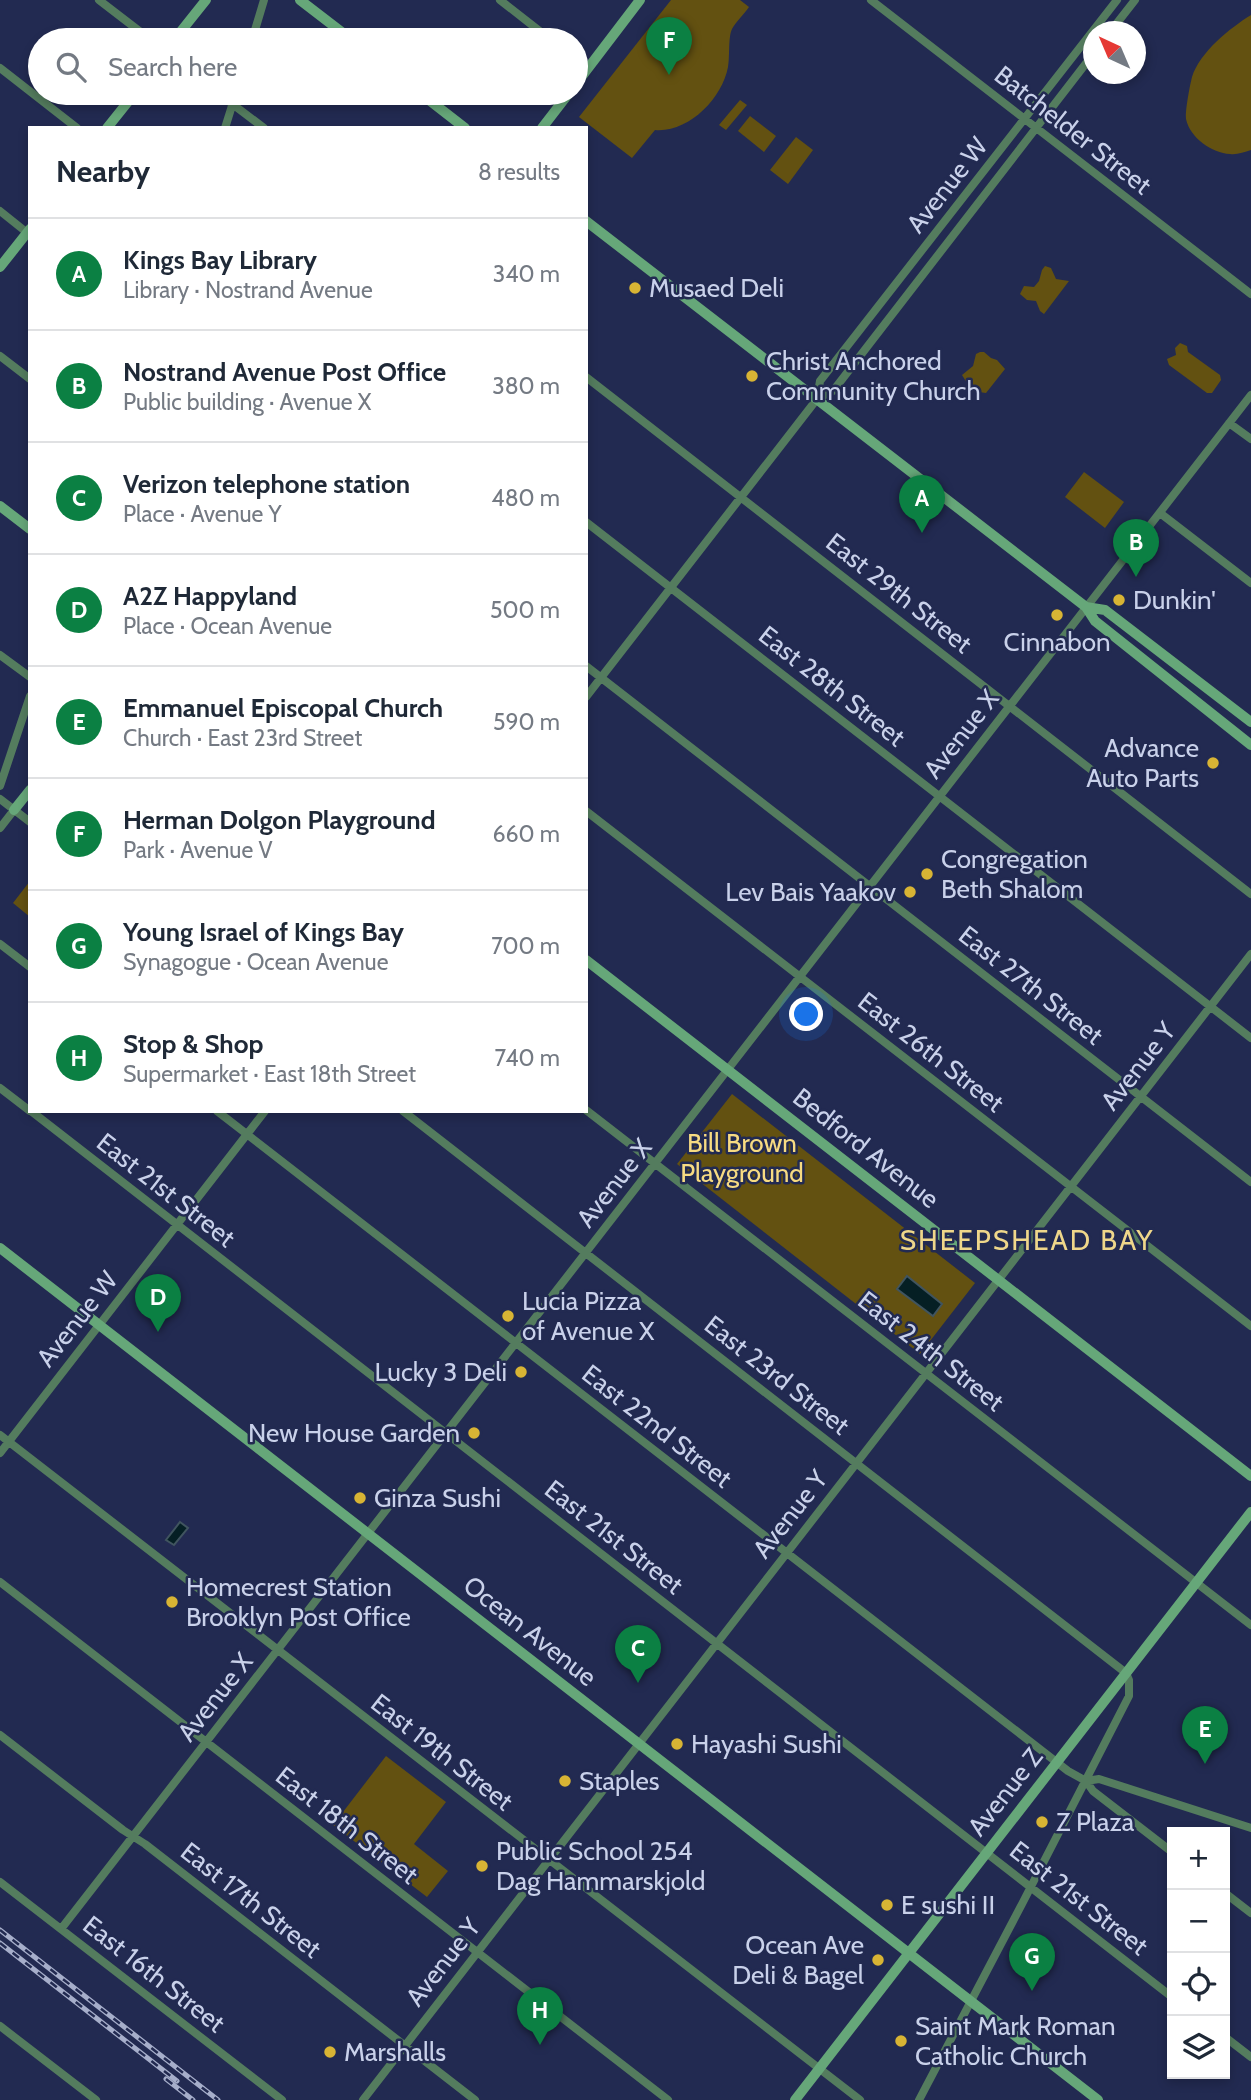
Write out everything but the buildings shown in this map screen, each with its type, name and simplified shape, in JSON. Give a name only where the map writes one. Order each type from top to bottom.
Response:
[{"type":"main road","points":[[184,28],[206,0]]},
{"type":"main road","points":[[300,0],[336,28]]},
{"type":"main road","points":[[588,68],[640,0]]},
{"type":"main road","points":[[109,126],[125,105]]},
{"type":"main road","points":[[435,105],[462,126]]},
{"type":"main road","points":[[544,126],[560,105]]},
{"type":"main road","points":[[588,223],[1086,607],[1095,621],[1251,745]]},
{"type":"main road","points":[[0,267],[28,233]]},
{"type":"main road","points":[[0,506],[28,527]]},
{"type":"main road","points":[[1086,607],[1105,610],[1251,722]]},
{"type":"main road","points":[[14,810],[28,792]]},
{"type":"main road","name":"Bedford Avenue","points":[[588,962],[1251,1476]]},
{"type":"main road","name":"Ocean Avenue","points":[[0,1248],[1098,2100]]},
{"type":"main road","name":"Avenue Z","points":[[794,2100],[1251,1512]]},
{"type":"street","points":[[99,0],[135,28]]},
{"type":"street","points":[[256,28],[264,0]]},
{"type":"street","points":[[499,0],[535,28]]},
{"type":"street","name":"Batchelder Street","points":[[871,0],[1251,294]]},
{"type":"street","name":"Avenue W","points":[[817,399],[820,381],[1117,0]]},
{"type":"street","points":[[1119,21],[1135,0]]},
{"type":"street","name":"Avenue W","points":[[588,694],[817,399],[833,391],[1083,67]]},
{"type":"street","points":[[0,68],[28,90]]},
{"type":"street","points":[[47,105],[74,126]]},
{"type":"street","points":[[226,126],[233,105]]},
{"type":"street","points":[[234,105],[261,126]]},
{"type":"street","points":[[0,211],[28,231]]},
{"type":"street","points":[[0,356],[28,377]]},
{"type":"street","name":"East 29th Street","points":[[588,379],[1251,894]]},
{"type":"street","name":"Avenue X","points":[[61,1929],[1251,395]]},
{"type":"street","points":[[1229,423],[1251,439]]},
{"type":"street","points":[[1160,513],[1251,583]]},
{"type":"street","name":"East 28th Street","points":[[588,524],[1251,1038]]},
{"type":"street","points":[[0,654],[28,675]]},
{"type":"street","name":"East 27th Street","points":[[588,667],[1251,1182]]},
{"type":"street","points":[[0,786],[28,702]]},
{"type":"street","points":[[0,799],[28,820]]},
{"type":"street","points":[[0,828],[14,810]]},
{"type":"street","name":"East 26th Street","points":[[588,813],[1251,1326]]},
{"type":"street","points":[[0,944],[28,965]]},
{"type":"street","name":"Avenue Y","points":[[363,2100],[1251,954]]},
{"type":"street","name":"East 21st Street","points":[[0,1087],[28,1109]]},
{"type":"street","name":"East 24th Street","points":[[588,1112],[1251,1625]]},
{"type":"street","name":"East 21st Street","points":[[33,1113],[1167,1993]]},
{"type":"street","name":"East 22nd Street","points":[[220,1113],[1056,1762],[1086,1780]]},
{"type":"street","name":"Avenue W","points":[[0,1453],[264,1113]]},
{"type":"street","name":"East 23rd Street","points":[[406,1113],[1126,1673]]},
{"type":"street","name":"East 19th Street","points":[[0,1435],[860,2100]]},
{"type":"street","name":"East 18th Street","points":[[0,1582],[668,2100]]},
{"type":"street","points":[[919,2100],[1129,1696],[1126,1673]]},
{"type":"street","name":"East 17th Street","points":[[0,1734],[475,2100]]},
{"type":"street","points":[[1086,1780],[1099,1779],[1251,1828]]},
{"type":"street","points":[[1086,1780],[1093,1791],[1167,1848]]},
{"type":"street","name":"East 16th Street","points":[[0,1882],[282,2100]]},
{"type":"street","points":[[1230,1897],[1251,1913]]},
{"type":"street","points":[[0,2025],[96,2100]]},
{"type":"street","points":[[1230,2041],[1251,2057]]},
{"type":"green space","points":[[671,0],[740,0],[749,7],[732,29],[728,67],[719,91],[711,102],[702,112],[679,126],[655,130],[632,158],[579,117]]},
{"type":"green space","points":[[1251,15],[1251,150],[1235,154],[1223,153],[1203,143],[1188,126],[1186,115],[1190,86],[1196,68],[1209,50]]},
{"type":"green space","points":[[740,100],[747,105],[726,130],[719,125]]},
{"type":"green space","points":[[750,116],[776,136],[764,152],[738,131]]},
{"type":"green space","points":[[796,137],[813,150],[788,184],[770,170]]},
{"type":"green space","points":[[1045,266],[1051,268],[1056,279],[1069,281],[1044,314],[1036,301],[1027,300],[1020,294],[1024,286],[1034,287]]},
{"type":"green space","points":[[1180,343],[1220,375],[1221,380],[1212,393],[1207,393],[1169,365],[1167,359],[1176,355],[1175,348]]},
{"type":"green space","points":[[980,352],[997,360],[1005,369],[986,393],[972,391],[962,375],[973,366],[976,354]]},
{"type":"green space","points":[[1084,472],[1124,502],[1105,528],[1065,497]]},
{"type":"green space","points":[[28,884],[28,915],[13,903]]},
{"type":"green space","name":"Bill Brown Playground","points":[[732,1094],[975,1283],[920,1354],[677,1164]]},
{"type":"green space","points":[[154,1281],[179,1301],[172,1310],[147,1291]]},
{"type":"green space","points":[[386,1756],[446,1802],[414,1844],[448,1871],[427,1897],[333,1825]]},
{"type":"shaded area","points":[[907,1276],[942,1304],[933,1316],[897,1289]]},
{"type":"shaded area","points":[[180,1522],[188,1528],[174,1545],[166,1540]]},
{"type":"railway","points":[[0,1930],[218,2100]]},
{"type":"railway","points":[[0,1943],[177,2081]]},
{"type":"railway","points":[[166,2079],[193,2100]]},
{"type":"place","name":"Herman Dolgon Playground","points":[[669,75]]},
{"type":"place","name":"Musaed Deli","points":[[635,288]]},
{"type":"place","name":"Christ Anchored Community Church","points":[[752,376]]},
{"type":"place","name":"Kings Bay Library","points":[[922,533]]},
{"type":"place","name":"Nostrand Avenue Post Office","points":[[1136,577]]},
{"type":"place","name":"Dunkin'","points":[[1119,600]]},
{"type":"place","name":"Cinnabon","points":[[1057,615]]},
{"type":"place","name":"Advance Auto Parts","points":[[1213,763]]},
{"type":"place","name":"Congregation Beth Shalom","points":[[927,874]]},
{"type":"place","name":"Lev Bais Yaakov","points":[[910,892]]},
{"type":"place","name":"Lucia Pizza of Avenue X","points":[[508,1316]]},
{"type":"place","name":"A2Z Happyland","points":[[158,1332]]},
{"type":"place","name":"Lucky 3 Deli","points":[[521,1372]]},
{"type":"place","name":"New House Garden","points":[[474,1433]]},
{"type":"place","name":"Ginza Sushi","points":[[360,1498]]},
{"type":"place","name":"Homecrest Station Brooklyn Post Office","points":[[172,1602]]},
{"type":"place","name":"Verizon telephone station","points":[[638,1683]]},
{"type":"place","name":"Hayashi Sushi","points":[[677,1744]]},
{"type":"place","name":"Emmanuel Episcopal Church","points":[[1205,1764]]},
{"type":"place","name":"Staples","points":[[565,1781]]},
{"type":"place","name":"Z Plaza","points":[[1042,1822]]},
{"type":"place","name":"Public School 254 Dag Hammarskjold","points":[[482,1866]]},
{"type":"place","name":"E sushi II","points":[[887,1905]]},
{"type":"place","name":"Ocean Ave Deli & Bagel","points":[[878,1960]]},
{"type":"place","name":"Young Israel of Kings Bay","points":[[1032,1991]]},
{"type":"place","name":"Saint Mark Roman Catholic Church","points":[[901,2041]]},
{"type":"place","name":"Stop & Shop","points":[[540,2045]]},
{"type":"place","name":"Marshalls","points":[[330,2052]]},
{"type":"district","name":"SHEEPSHEAD BAY","points":[[1027,1240]]}]
